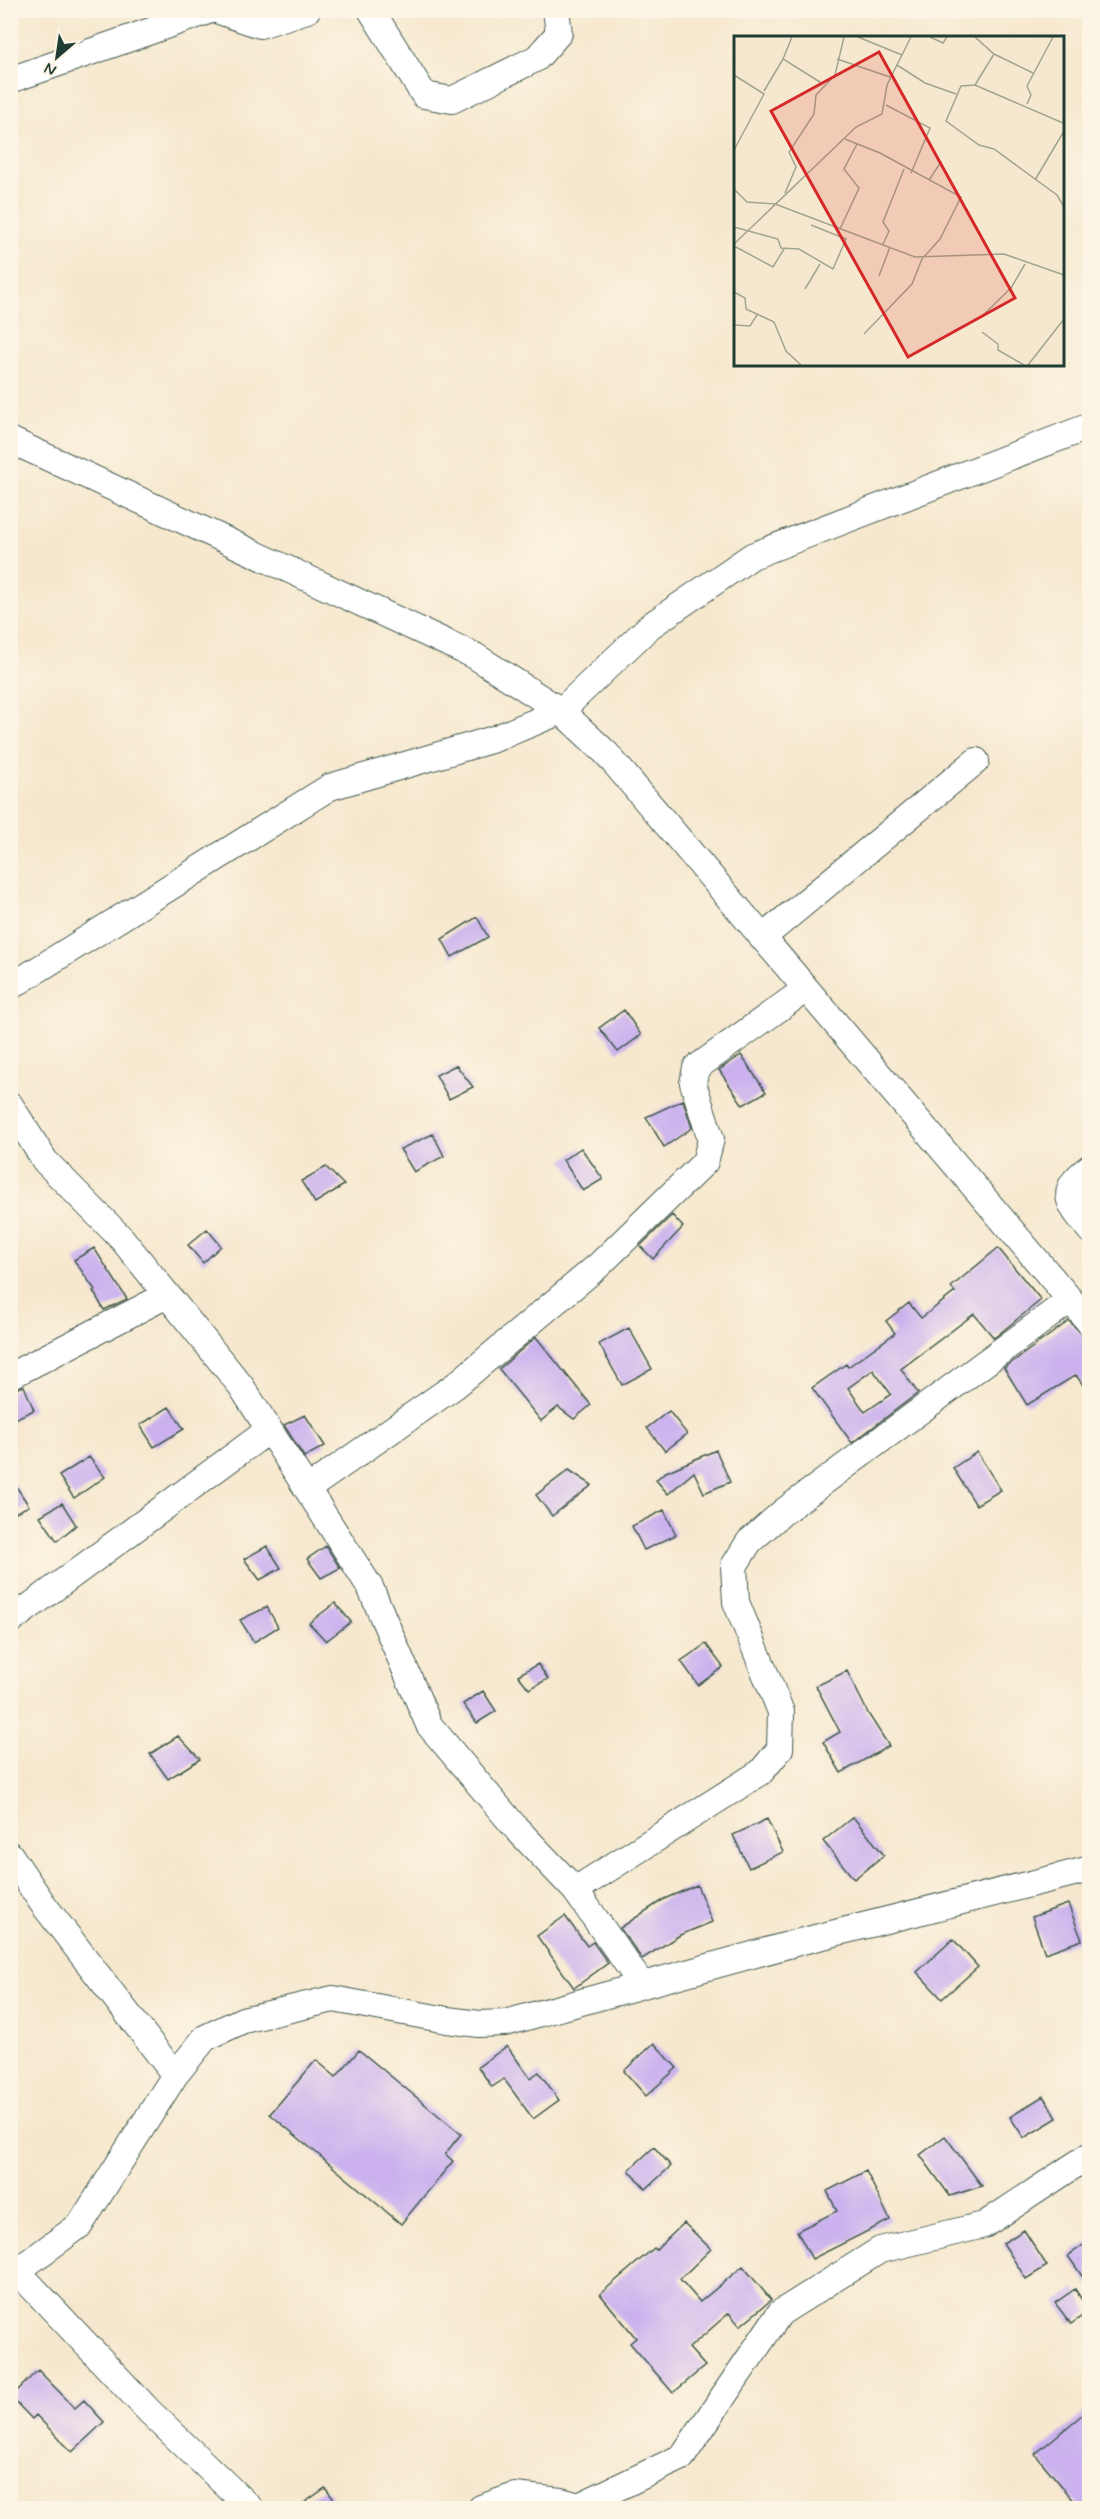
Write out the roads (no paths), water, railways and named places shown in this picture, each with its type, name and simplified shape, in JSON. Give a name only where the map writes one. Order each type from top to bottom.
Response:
[{"type":"street","points":[[10,80],[211,10]]},
{"type":"street","points":[[216,10],[260,25],[307,10]]},
{"type":"street","points":[[371,10],[424,95],[452,100],[537,58],[559,33],[556,10]]},
{"type":"street","points":[[10,987],[330,787],[494,739],[561,711],[650,626],[752,556],[1089,426]]},
{"type":"street","points":[[10,440],[475,656],[561,711],[606,753],[1089,1323]]},
{"type":"street","points":[[762,938],[976,761]]},
{"type":"street","points":[[307,1489],[456,1385],[599,1265],[705,1162],[711,1139],[693,1083],[696,1068],[806,989]]},
{"type":"street","points":[[10,1105],[45,1161],[122,1239],[241,1386],[370,1587],[429,1725],[516,1828],[575,1890],[642,1985]]},
{"type":"street","points":[[1089,1167],[1075,1178],[1068,1192],[1070,1207],[1089,1230]]},
{"type":"street","points":[[10,1376],[167,1294]]},
{"type":"street","points":[[575,1890],[761,1772],[780,1749],[781,1712],[736,1602],[734,1566],[749,1542],[783,1512],[1070,1300]]},
{"type":"street","points":[[10,1621],[269,1430]]},
{"type":"street","points":[[10,1855],[43,1905],[175,2075]]},
{"type":"street","points":[[250,2508],[149,2412],[14,2274],[80,2225],[175,2075],[205,2038],[243,2020],[333,1999],[447,2020],[478,2024],[505,2024],[799,1942],[1089,1869]]},
{"type":"street","points":[[481,2508],[515,2496],[561,2501],[579,2507],[682,2457],[780,2313],[880,2250],[984,2226],[1089,2155]]}]
